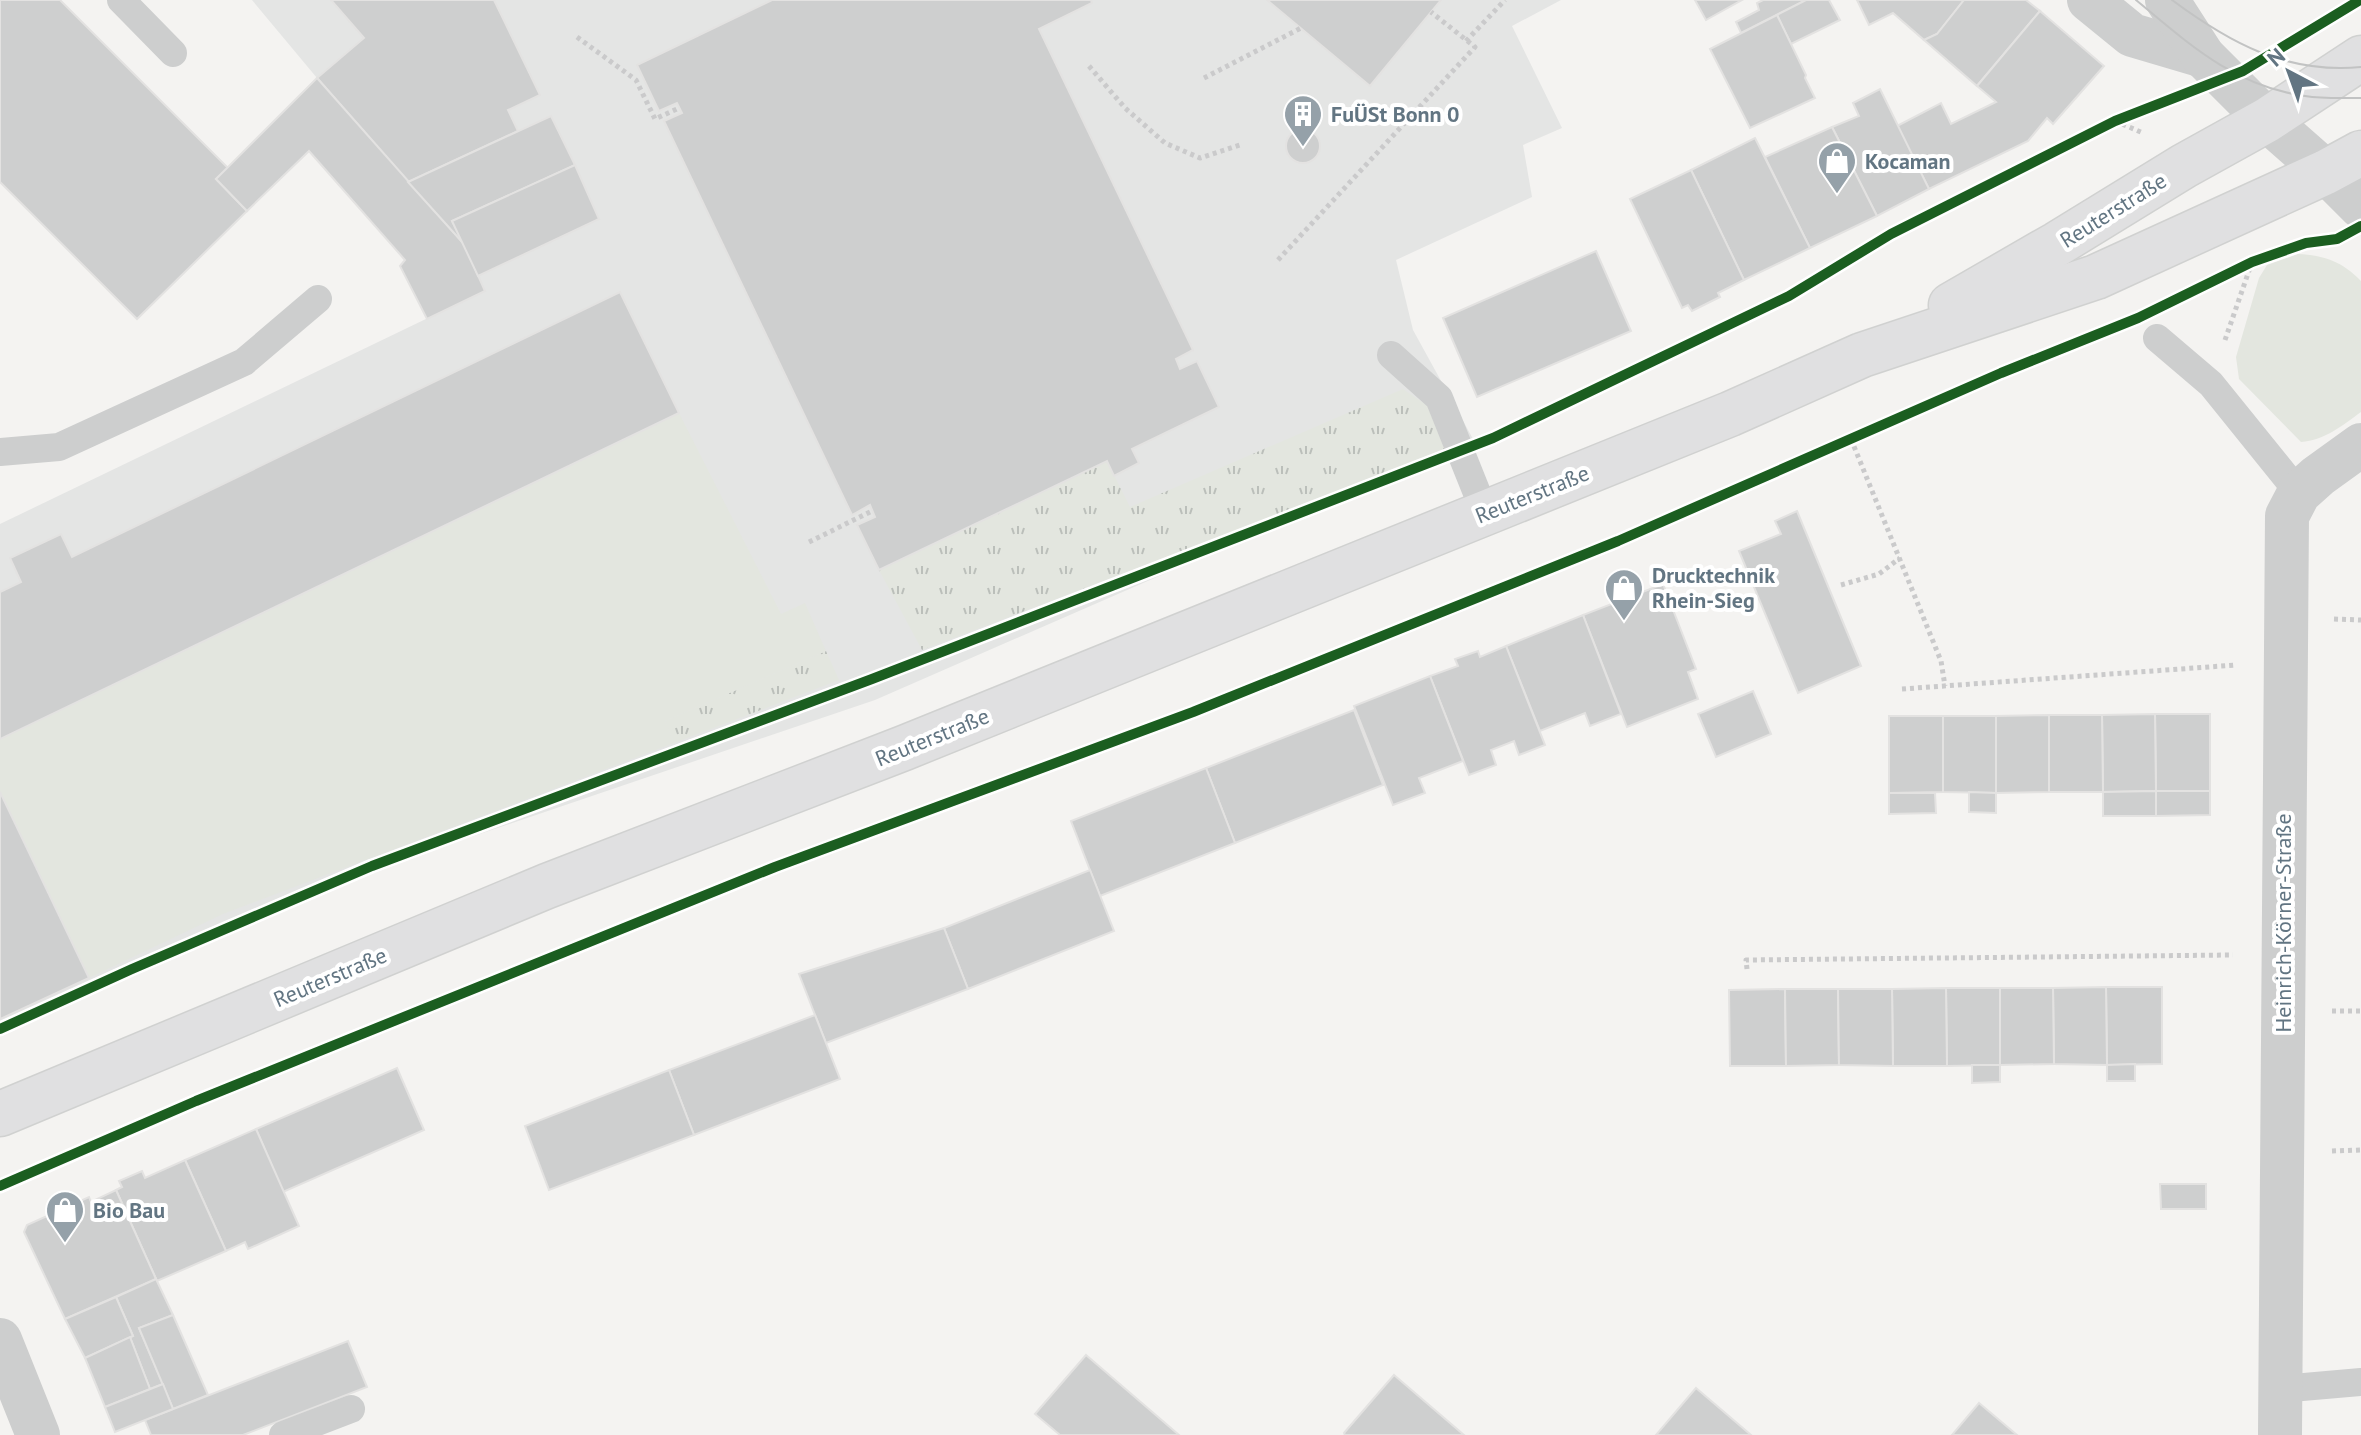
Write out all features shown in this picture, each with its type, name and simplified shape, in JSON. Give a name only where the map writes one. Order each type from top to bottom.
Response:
[{"type":"main road","name":"Reuterstraße","points":[[0,1114],[547,886],[904,748],[1730,414],[1862,355],[2267,120],[2361,58]]},
{"type":"main road","name":"Reuterstraße","points":[[1862,355],[2096,277],[2344,162]]},
{"type":"street","points":[[2089,0],[2132,35],[2203,56]]},
{"type":"street","points":[[2167,0],[2203,56],[2267,120],[2344,162],[2361,207]]},
{"type":"street","points":[[2299,493],[2361,445]]},
{"type":"street","name":"Heinrich-Körner-Straße","points":[[2280,1435],[2287,516],[2299,493]]},
{"type":"street","points":[[0,1340],[38,1435]]},
{"type":"lane","points":[[121,0],[173,53]]},
{"type":"lane","points":[[0,452],[59,447],[244,362],[318,299]]},
{"type":"lane","points":[[2157,338],[2211,384],[2299,493]]},
{"type":"lane","points":[[1391,355],[1439,398],[1485,513]]},
{"type":"lane","points":[[2281,1389],[2361,1382]]},
{"type":"lane","points":[[283,1435],[351,1409]]},
{"type":"path","points":[[1466,41],[1505,0]]},
{"type":"path","points":[[1278,260],[1475,47],[1431,12]]},
{"type":"path","points":[[1204,78],[1301,28]]},
{"type":"path","points":[[577,37],[636,80],[655,119],[679,108]]},
{"type":"path","points":[[1089,66],[1125,108],[1165,143],[1200,158],[1240,145]]},
{"type":"path","points":[[1851,439],[1941,661],[1945,686]]},
{"type":"path","points":[[809,542],[872,511]]},
{"type":"path","points":[[1841,585],[1879,574],[1900,558]]},
{"type":"path","points":[[1902,689],[2240,665]]},
{"type":"path","points":[[1747,969],[1746,960],[2282,955]]},
{"type":"shaded area","points":[[252,0],[1561,0],[1512,26],[1562,128],[1523,145],[1532,197],[1396,260],[1413,330],[1473,439],[875,700],[400,861],[0,1027],[0,524],[484,291]]},
{"type":"green space","points":[[2298,254],[2332,261],[2361,281],[2361,412],[2326,435],[2301,442],[2239,379],[2236,357],[2259,278],[2267,265]]},
{"type":"green space","points":[[1403,389],[1428,406],[1447,450],[922,650],[879,570],[1107,461],[1130,507]]},
{"type":"green space","points":[[679,413],[781,614],[805,603],[826,651],[665,721],[674,743],[223,914],[89,978],[0,792],[0,739]]},
{"type":"green space","points":[[826,651],[839,680],[674,743],[665,721]]},
{"type":"building","points":[[0,0],[60,0],[228,168],[216,179],[247,211],[137,319],[0,182]]},
{"type":"building","points":[[331,0],[494,0],[540,95],[508,110],[518,131],[408,182],[317,78],[364,38]]},
{"type":"building","points":[[772,0],[1091,0],[1092,3],[1039,29],[1193,350],[1176,359],[1180,369],[1197,361],[1219,407],[1132,449],[1139,463],[1114,476],[1107,461],[879,570],[857,525],[875,517],[870,505],[852,515],[664,121],[682,113],[677,103],[659,111],[637,65]]},
{"type":"building","points":[[1267,0],[1441,0],[1370,86]]},
{"type":"building","points":[[1695,0],[1742,0],[1706,20]]},
{"type":"building","points":[[1763,0],[1806,0],[1741,33],[1736,22],[1759,10],[1757,3]]},
{"type":"building","points":[[1806,0],[1829,0],[1840,20],[1791,44],[1777,15]]},
{"type":"building","points":[[1857,0],[1964,0],[1937,34],[1924,40],[1893,13],[1869,25]]},
{"type":"building","points":[[1964,0],[2026,0],[2040,11],[1977,86],[1924,40],[1937,34]]},
{"type":"building","points":[[2040,11],[2104,66],[2053,124],[2047,118],[2028,141],[1929,189],[1897,126],[1941,103],[1951,124],[1996,102],[1977,86]]},
{"type":"building","points":[[1777,15],[1815,98],[1750,128],[1710,49]]},
{"type":"building","points":[[317,78],[464,244],[485,291],[427,319],[400,266],[405,260],[309,151],[247,211],[216,179]]},
{"type":"building","points":[[1880,89],[1929,189],[1877,216],[1832,127],[1859,116],[1853,103]]},
{"type":"building","points":[[551,116],[575,165],[452,221],[464,244],[408,182]]},
{"type":"building","points":[[1832,127],[1877,216],[1810,248],[1765,157]]},
{"type":"building","name":"FuÜSt Bonn 0","points":[[1303,129],[1315,134],[1320,146],[1315,158],[1303,163],[1291,158],[1286,146],[1291,134]]},
{"type":"building","points":[[1755,138],[1810,248],[1744,280],[1691,170]]},
{"type":"building","points":[[575,165],[599,219],[478,276],[452,221]]},
{"type":"building","points":[[1691,170],[1744,280],[1692,311],[1688,305],[1682,308],[1630,199]]},
{"type":"building","points":[[1596,251],[1631,331],[1477,397],[1443,318]]},
{"type":"building","points":[[620,292],[679,413],[0,739],[0,592],[21,582],[10,558],[61,534],[72,557]]},
{"type":"building","points":[[1797,511],[1861,666],[1798,693],[1739,551],[1781,534],[1775,521]]},
{"type":"building","points":[[1663,584],[1696,669],[1688,672],[1698,699],[1627,727],[1583,615]]},
{"type":"building","points":[[1583,615],[1621,714],[1590,726],[1585,713],[1540,731],[1506,646]]},
{"type":"building","points":[[1506,646],[1545,745],[1519,755],[1514,741],[1491,750],[1496,765],[1469,775],[1430,676],[1458,666],[1455,659],[1478,651],[1480,657]]},
{"type":"building","points":[[1430,676],[1463,761],[1419,778],[1425,793],[1393,805],[1354,706]]},
{"type":"building","points":[[1753,691],[1771,734],[1716,757],[1698,714]]},
{"type":"building","points":[[1354,710],[1383,785],[1235,843],[1206,768]]},
{"type":"building","points":[[2155,714],[2210,714],[2210,791],[2156,791]]},
{"type":"building","points":[[2155,714],[2156,791],[2103,792],[2102,715]]},
{"type":"building","points":[[2049,715],[2102,715],[2103,792],[2049,792]]},
{"type":"building","points":[[2049,715],[2049,792],[1996,793],[1996,716]]},
{"type":"building","points":[[1889,716],[1943,716],[1943,792],[1889,793]]},
{"type":"building","points":[[1943,716],[1996,716],[1996,793],[1943,792]]},
{"type":"building","points":[[1206,768],[1235,843],[1100,896],[1071,821]]},
{"type":"building","points":[[2156,791],[2210,791],[2210,815],[2156,816]]},
{"type":"building","points":[[2156,791],[2156,816],[2103,816],[2103,792]]},
{"type":"building","points":[[0,792],[89,978],[0,1019]]},
{"type":"building","points":[[1969,792],[1996,793],[1996,813],[1969,812]]},
{"type":"building","points":[[1889,793],[1935,793],[1936,813],[1889,814]]},
{"type":"building","points":[[1090,870],[1114,931],[968,989],[944,928]]},
{"type":"building","points":[[944,928],[968,989],[826,1043],[799,974]]},
{"type":"building","points":[[2106,987],[2162,987],[2162,1064],[2107,1065]]},
{"type":"building","points":[[2106,987],[2107,1065],[2054,1064],[2053,988]]},
{"type":"building","points":[[1946,988],[2000,988],[2000,1065],[1947,1066]]},
{"type":"building","points":[[1946,988],[1947,1066],[1893,1066],[1892,989]]},
{"type":"building","points":[[2000,988],[2053,988],[2054,1064],[2000,1065]]},
{"type":"building","points":[[1785,989],[1786,1066],[1730,1066],[1729,990]]},
{"type":"building","points":[[1785,989],[1838,989],[1839,1065],[1786,1066]]},
{"type":"building","points":[[1838,989],[1892,989],[1893,1066],[1839,1065]]},
{"type":"building","points":[[815,1015],[840,1079],[694,1135],[669,1070]]},
{"type":"building","points":[[2135,1064],[2135,1081],[2107,1081],[2107,1065]]},
{"type":"building","points":[[1972,1065],[2000,1065],[2000,1082],[1972,1083]]},
{"type":"building","points":[[397,1068],[424,1130],[283,1192],[256,1129]]},
{"type":"building","points":[[669,1070],[694,1135],[549,1190],[525,1126]]},
{"type":"building","points":[[256,1129],[299,1226],[248,1249],[245,1242],[226,1251],[185,1160]]},
{"type":"building","points":[[185,1160],[226,1251],[157,1281],[116,1190],[122,1187],[119,1181],[142,1171],[145,1178]]},
{"type":"building","points":[[2160,1184],[2206,1184],[2206,1209],[2161,1209]]},
{"type":"building","points":[[116,1190],[156,1279],[65,1319],[24,1232],[27,1225],[89,1197],[91,1202]]},
{"type":"building","points":[[156,1279],[173,1315],[139,1328],[163,1384],[150,1389],[130,1337],[133,1336],[116,1297]]},
{"type":"building","points":[[116,1297],[133,1336],[85,1358],[65,1319]]},
{"type":"building","points":[[173,1315],[208,1395],[173,1409],[139,1328]]},
{"type":"building","points":[[130,1337],[150,1389],[105,1407],[85,1358]]},
{"type":"building","points":[[348,1341],[367,1387],[243,1435],[151,1435],[145,1420]]},
{"type":"building","points":[[1086,1355],[1179,1435],[1060,1435],[1035,1414]]},
{"type":"building","points":[[1394,1375],[1464,1435],[1345,1435]]},
{"type":"building","points":[[163,1384],[173,1409],[115,1432],[105,1407]]},
{"type":"building","points":[[1696,1388],[1751,1435],[1656,1435]]},
{"type":"building","points":[[1979,1403],[2017,1435],[1952,1435]]},
{"type":"tram line","points":[[2136,0],[2214,61],[2256,83],[2305,96],[2361,98]]},
{"type":"tram line","points":[[2172,0],[2215,30],[2260,52],[2308,66],[2361,67]]},
{"type":"cycle path","points":[[0,1029],[372,866],[872,679],[1493,438],[1789,296],[1891,234],[2115,121],[2243,71],[2360,0]]},
{"type":"cycle path","points":[[0,1186],[196,1101],[775,867],[1193,712],[1618,541],[2001,373],[2138,318],[2252,262],[2306,243],[2337,239],[2361,226]]},
{"type":"place","name":"FuÜSt Bonn 0","points":[[1303,148]]},
{"type":"place","name":"Kocaman","points":[[1837,195]]},
{"type":"place","name":"Drucktechnik Rhein-Sieg","points":[[1624,622]]},
{"type":"place","name":"Bio Bau","points":[[65,1244]]}]
